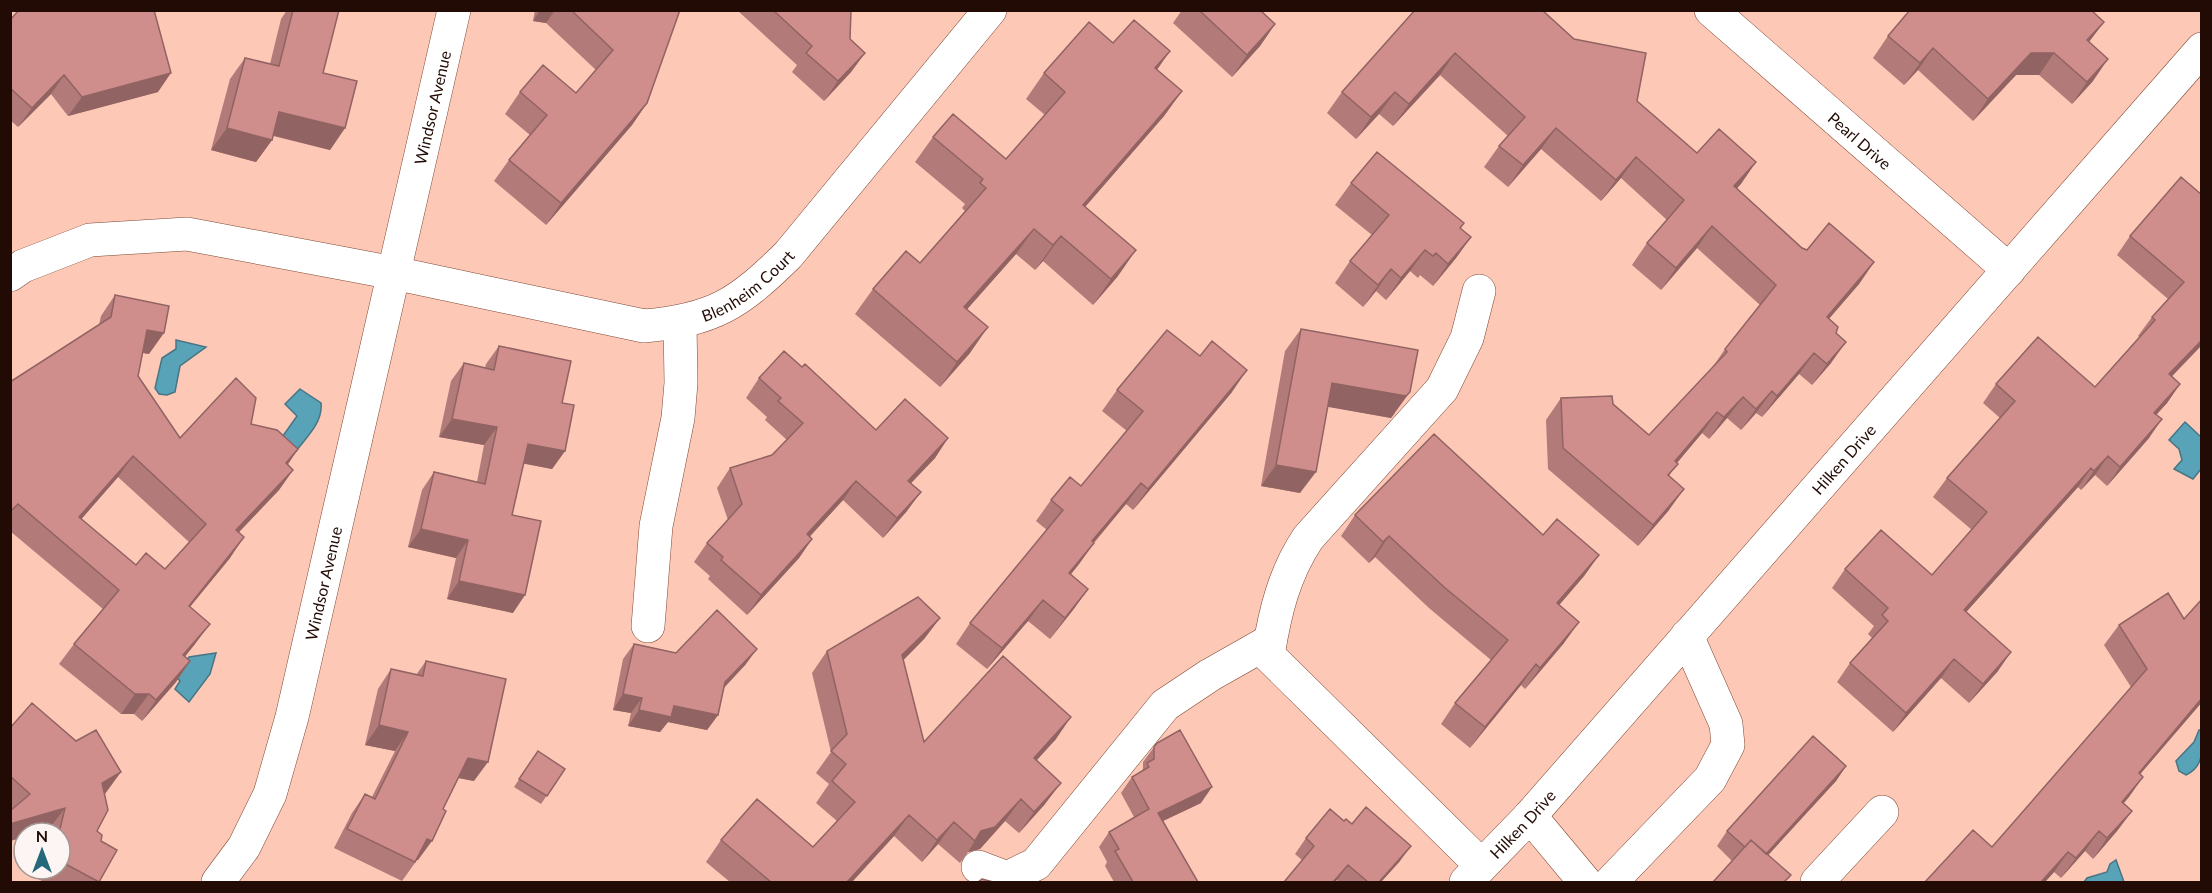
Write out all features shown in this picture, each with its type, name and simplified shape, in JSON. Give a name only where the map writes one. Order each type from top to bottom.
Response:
[{"type":"street","name":"Windsor Avenue","points":[[218,882],[244,847],[270,794],[292,717],[454,10]]},
{"type":"street","name":"Blenheim Court","points":[[394,273],[644,326],[680,322],[715,313],[759,284],[788,255],[990,10]]},
{"type":"street","name":"Pearl Drive","points":[[1711,10],[2009,270]]},
{"type":"street","name":"Hilken Drive","points":[[1269,648],[1473,874],[1530,816],[2202,49]]},
{"type":"street","points":[[10,275],[23,267],[90,240],[187,234],[394,273]]},
{"type":"street","points":[[978,867],[1007,878],[1036,864],[1165,705],[1209,675],[1269,648],[1274,616],[1292,562],[1308,538],[1442,389],[1467,338],[1479,291]]},
{"type":"street","points":[[648,626],[656,526],[678,418],[681,383],[680,322]]},
{"type":"street","points":[[1611,882],[1710,778],[1728,745],[1726,724],[1687,636]]},
{"type":"street","points":[[1817,882],[1882,812]]},
{"type":"street","points":[[1530,816],[1585,882]]},
{"type":"water","points":[[176,340],[206,347],[180,366],[175,392],[167,395],[159,394],[155,388],[162,358],[176,349]]},
{"type":"water","points":[[300,389],[321,403],[321,410],[317,423],[296,451],[280,440],[297,416],[285,404]]},
{"type":"water","points":[[2185,422],[2201,437],[2201,469],[2193,479],[2174,469],[2182,460],[2179,449],[2169,440]]},
{"type":"water","points":[[216,653],[210,674],[189,702],[175,689],[180,681],[175,675],[189,657]]},
{"type":"water","points":[[2201,730],[2201,756],[2196,767],[2186,775],[2179,771],[2176,761],[2194,742]]},
{"type":"water","points":[[2116,860],[2124,882],[2084,882],[2087,878],[2107,872],[2110,864]]},
{"type":"building","points":[[19,10],[154,10],[171,73],[82,97],[64,75],[32,108],[10,88],[10,20]]},
{"type":"building","points":[[293,10],[339,10],[323,73],[357,81],[345,128],[279,112],[272,140],[227,128],[245,58],[279,66]]},
{"type":"building","points":[[571,10],[680,10],[647,103],[561,203],[509,160],[547,115],[520,92],[543,65],[576,93],[613,50]]},
{"type":"building","points":[[773,10],[851,10],[850,39],[865,53],[838,81],[806,53],[812,46]]},
{"type":"building","points":[[1199,10],[1260,10],[1275,24],[1247,55]]},
{"type":"building","points":[[1415,10],[1542,10],[1574,39],[1646,53],[1637,101],[1697,153],[1719,129],[1756,162],[1734,186],[1802,248],[1807,250],[1829,223],[1874,262],[1827,317],[1838,327],[1836,333],[1846,342],[1827,364],[1814,353],[1777,396],[1772,391],[1756,409],[1743,397],[1724,417],[1717,412],[1675,461],[1678,464],[1668,475],[1684,489],[1653,525],[1563,448],[1561,398],[1612,396],[1613,404],[1649,435],[1727,352],[1725,349],[1776,285],[1712,226],[1676,268],[1647,243],[1684,200],[1636,157],[1616,180],[1556,128],[1523,165],[1499,146],[1525,117],[1455,53],[1409,104],[1395,92],[1371,117],[1342,92]]},
{"type":"building","points":[[1910,10],[2092,10],[2104,22],[2087,40],[2108,59],[2087,82],[2054,53],[2031,53],[1988,99],[1933,48],[1920,63],[1888,36]]},
{"type":"building","points":[[1134,20],[1170,51],[1155,68],[1182,91],[1083,205],[1136,250],[1111,279],[1061,236],[1053,245],[1034,229],[964,307],[988,327],[957,362],[873,289],[906,251],[920,263],[986,188],[980,183],[983,179],[933,137],[953,114],[1006,159],[1065,92],[1044,73],[1089,22],[1113,43]]},
{"type":"building","points":[[1377,152],[1464,223],[1460,228],[1471,237],[1448,264],[1436,253],[1433,256],[1425,250],[1401,278],[1391,269],[1378,285],[1350,261],[1389,215],[1351,183]]},
{"type":"building","points":[[2181,177],[2202,195],[2202,340],[2169,374],[2180,384],[2154,413],[2162,419],[2120,467],[2108,456],[2094,471],[2091,468],[1964,610],[2011,652],[1983,684],[1954,659],[1906,713],[1850,663],[1888,621],[1882,615],[1888,608],[1845,569],[1881,530],[1932,575],[1987,512],[1947,478],[2015,401],[1996,384],[2038,337],[2095,387],[2155,320],[2152,317],[2184,282],[2130,236]]},
{"type":"building","points":[[115,295],[169,306],[164,333],[147,330],[138,376],[180,438],[236,378],[256,398],[251,424],[277,430],[298,449],[286,463],[293,470],[236,530],[244,537],[189,606],[210,624],[183,655],[190,661],[156,700],[149,694],[135,694],[74,644],[119,590],[18,504],[10,512],[10,382],[111,317]],"holes":[[[133,456],[206,524],[165,569],[146,553],[136,565],[79,517]]]},
{"type":"building","points":[[1301,329],[1418,350],[1410,392],[1406,396],[1332,383],[1316,472],[1276,465]]},
{"type":"building","points":[[1167,330],[1200,356],[1212,341],[1247,370],[1148,489],[1141,483],[1092,541],[1094,543],[1069,573],[1088,589],[1065,618],[1043,600],[1002,648],[970,623],[1063,510],[1051,500],[1070,477],[1081,486],[1143,411],[1117,390]]},
{"type":"building","points":[[499,346],[571,361],[562,403],[574,405],[565,451],[528,444],[512,515],[541,521],[525,595],[459,581],[468,540],[421,529],[434,472],[485,484],[497,427],[452,419],[464,363],[494,370]]},
{"type":"building","points":[[784,351],[802,367],[805,364],[876,430],[905,399],[948,438],[908,481],[921,492],[897,518],[856,481],[807,534],[812,539],[761,595],[721,560],[723,557],[707,543],[742,504],[730,468],[772,455],[803,423],[778,401],[781,398],[759,378]]},
{"type":"building","points":[[1434,434],[1543,535],[1557,519],[1599,555],[1557,603],[1579,622],[1540,668],[1536,664],[1485,727],[1455,703],[1508,640],[1444,587],[1389,536],[1383,542],[1355,515]]},
{"type":"building","points":[[2168,593],[2184,619],[2202,599],[2202,698],[2139,773],[2143,777],[2122,802],[2132,811],[2107,838],[2099,831],[2076,858],[2068,852],[2041,882],[1925,882],[1973,830],[1992,847],[2147,669],[2119,625]]},
{"type":"building","points":[[918,597],[940,618],[902,655],[924,742],[1003,656],[1071,717],[1034,758],[1061,783],[1034,812],[1021,799],[995,827],[981,831],[975,841],[954,822],[937,840],[909,815],[847,882],[771,882],[721,840],[757,799],[813,847],[855,802],[832,781],[846,764],[831,751],[847,734],[827,651]]},
{"type":"building","points":[[717,610],[757,649],[725,682],[718,715],[674,706],[671,717],[639,710],[642,698],[623,694],[634,644],[676,653]]},
{"type":"building","points":[[426,661],[506,679],[488,762],[468,758],[443,809],[446,811],[432,841],[427,839],[415,862],[347,829],[365,794],[375,799],[408,732],[379,725],[391,669],[423,676]]},
{"type":"building","points":[[32,703],[76,741],[96,730],[121,772],[102,783],[108,810],[97,831],[102,835],[101,841],[117,850],[99,882],[72,867],[72,821],[62,821],[65,808],[20,821],[12,821],[10,824],[10,811],[30,794],[10,776],[10,728]]},
{"type":"building","points":[[1180,730],[1212,787],[1158,813],[1198,882],[1133,882],[1115,851],[1119,849],[1109,832],[1149,809],[1132,777],[1149,767],[1147,763],[1154,759],[1154,747],[1157,743]]},
{"type":"building","points":[[1813,736],[1846,766],[1766,854],[1751,840],[1745,847],[1727,831]]},
{"type":"building","points":[[538,751],[565,769],[547,796],[519,779]]},
{"type":"building","points":[[1366,807],[1411,846],[1379,882],[1368,882],[1348,865],[1333,882],[1284,882],[1314,846],[1306,838],[1330,809],[1344,821],[1346,819],[1352,824]]},
{"type":"building","points":[[1751,840],[1791,875],[1784,882],[1713,882]]}]
